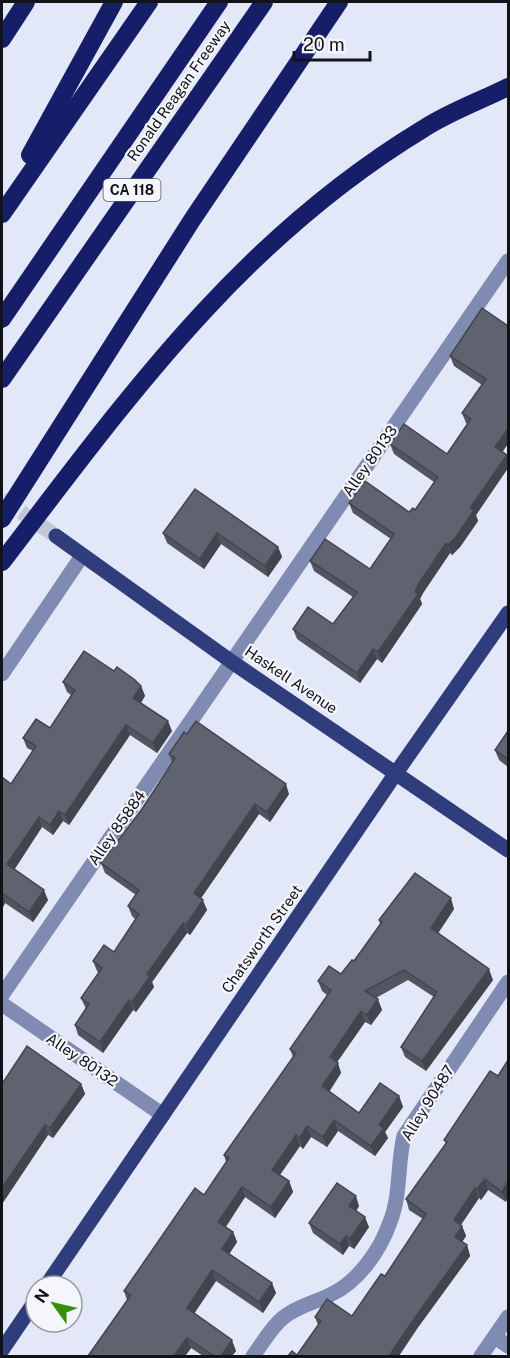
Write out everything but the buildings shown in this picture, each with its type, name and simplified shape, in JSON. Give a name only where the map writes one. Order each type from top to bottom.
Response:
[{"type":"highway","points":[[2,39],[26,2]]},
{"type":"highway","points":[[2,208],[114,2]]},
{"type":"highway","points":[[2,214],[149,2]]},
{"type":"highway","name":"CA 118","points":[[2,319],[219,2]]},
{"type":"highway","name":"Ronald Reagan Freeway","points":[[2,379],[264,2]]},
{"type":"highway","points":[[2,519],[192,220],[339,2]]},
{"type":"highway","points":[[2,562],[171,345],[262,251],[362,168],[425,127],[508,87]]},
{"type":"main road","name":"Haskell Avenue","points":[[56,536],[232,662],[508,850]]},
{"type":"main road","name":"Chatsworth Street","points":[[54,1274],[508,613]]},
{"type":"main road","points":[[2,1350],[24,1318]]},
{"type":"street","name":"Alley 80133","points":[[232,662],[508,261]]},
{"type":"street","points":[[2,674],[82,556]]},
{"type":"street","name":"Alley 85884","points":[[2,994],[232,662]]},
{"type":"street","name":"Alley 90487","points":[[253,1356],[284,1317],[297,1308],[332,1295],[351,1282],[363,1269],[390,1225],[397,1202],[398,1162],[404,1136],[508,982]]},
{"type":"street","name":"Alley 80132","points":[[2,1004],[163,1115]]},
{"type":"street","points":[[481,1356],[508,1317]]},
{"type":"street","points":[[495,1336],[508,1346]]},
{"type":"tunnel","points":[[2,499],[56,536]]}]
